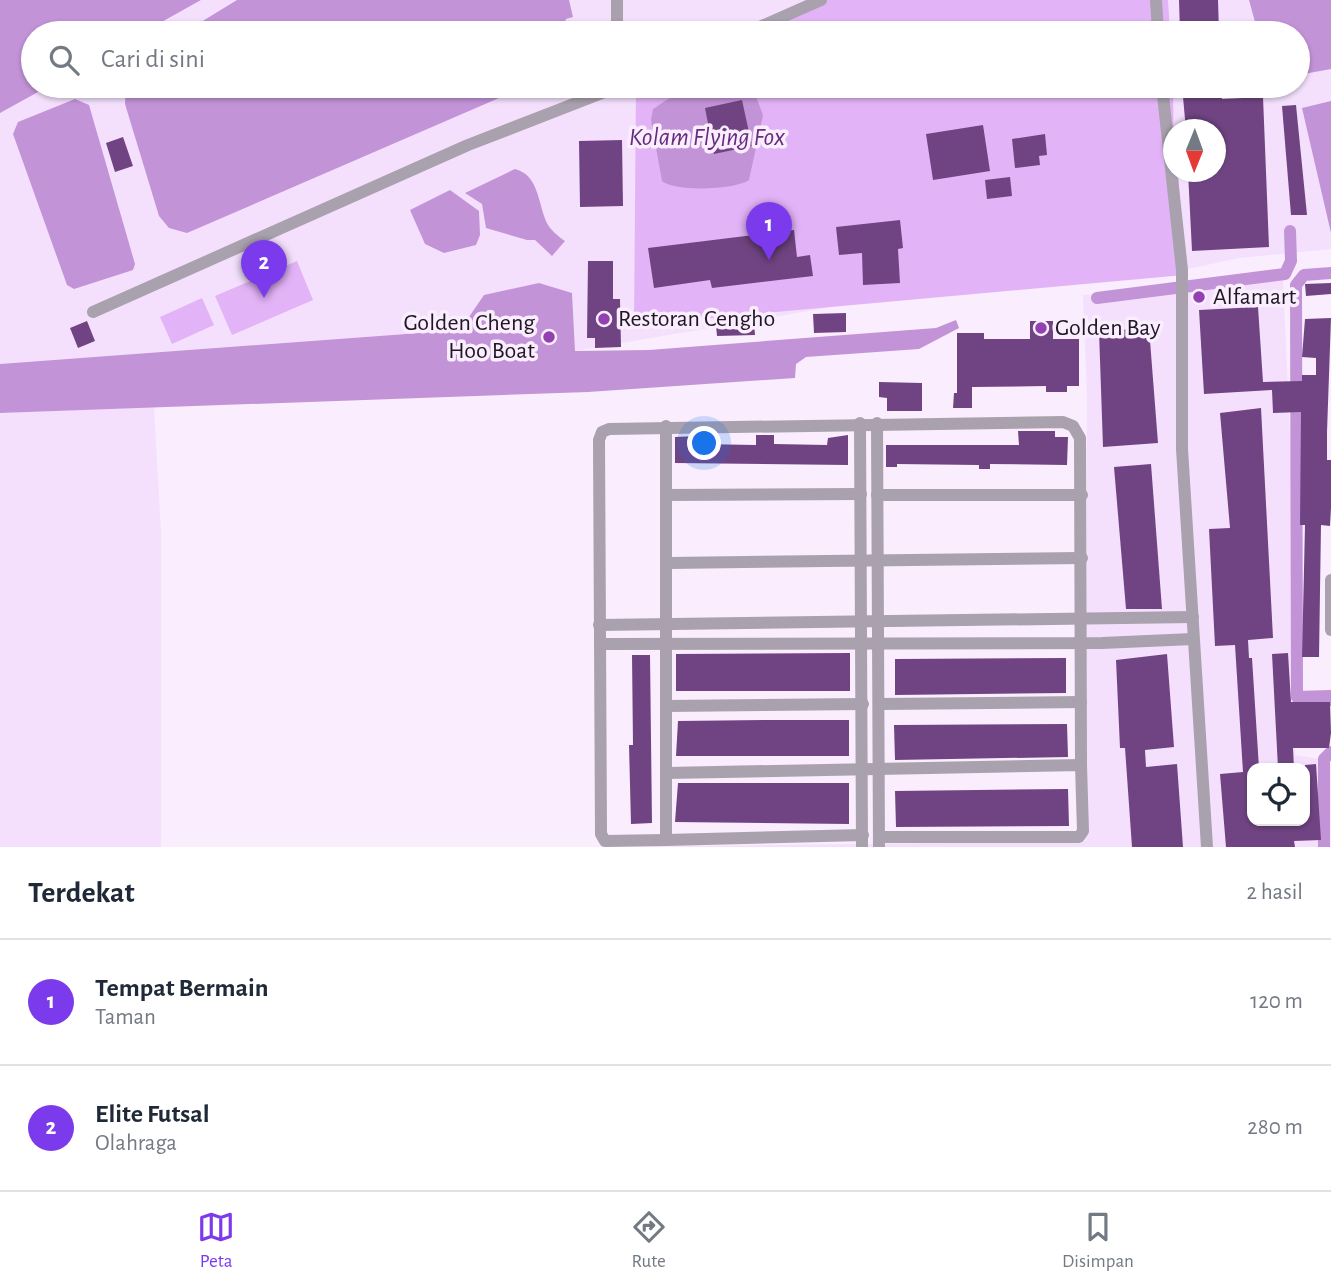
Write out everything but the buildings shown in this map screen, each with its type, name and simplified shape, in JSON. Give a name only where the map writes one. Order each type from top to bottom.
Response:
[{"type":"street","points":[[617,0],[617,21]]},
{"type":"street","points":[[773,21],[821,0]]},
{"type":"street","points":[[1156,0],[1157,21]]},
{"type":"street","points":[[93,312],[468,145],[589,98]]},
{"type":"street","points":[[1163,98],[1182,281],[1181,449],[1207,847]]},
{"type":"street","points":[[860,423],[863,841],[602,839],[599,625],[602,432],[666,426],[877,422],[1063,422],[1073,426],[1080,438],[1083,831],[1079,837],[879,842],[877,422]]},
{"type":"street","points":[[666,426],[667,840]]},
{"type":"street","points":[[667,495],[861,494]]},
{"type":"street","points":[[877,495],[1082,495]]},
{"type":"street","points":[[667,563],[1082,558]]},
{"type":"street","points":[[1331,580],[1331,630]]},
{"type":"street","points":[[599,625],[1102,621],[1193,617]]},
{"type":"street","points":[[1102,621],[1102,643]]},
{"type":"street","points":[[979,622],[980,643]]},
{"type":"street","points":[[764,624],[765,644]]},
{"type":"street","points":[[600,644],[1102,643],[1194,639]]},
{"type":"street","points":[[880,704],[1081,702]]},
{"type":"street","points":[[666,706],[863,704]]},
{"type":"street","points":[[667,773],[1081,765]]},
{"type":"shaded area","points":[[201,0],[1331,0],[1331,249],[1239,258],[1184,270],[938,289],[575,351],[572,294],[484,295],[460,330],[0,364],[0,113],[27,98],[1310,98],[1310,21],[163,21]]},
{"type":"shaded area","points":[[827,0],[1168,0],[1169,21],[780,21]]},
{"type":"shaded area","points":[[636,98],[1173,98],[1173,119],[1163,119],[1163,182],[1179,182],[1184,275],[634,325]]},
{"type":"shaded area","points":[[297,261],[313,300],[232,335],[215,296]]},
{"type":"shaded area","points":[[1283,278],[1296,576],[1295,755],[1320,759],[1322,847],[622,847],[1086,841],[1087,395],[1083,295]]},
{"type":"shaded area","points":[[202,298],[214,325],[172,344],[160,317]]},
{"type":"shaded area","points":[[154,407],[161,533],[161,847],[0,847],[0,413]]},
{"type":"water","points":[[0,0],[201,0],[163,21],[21,21],[21,98],[27,98],[0,113]]},
{"type":"water","points":[[237,0],[569,0],[573,17],[566,21],[203,21]]},
{"type":"water","points":[[1249,0],[1331,0],[1331,69],[1310,73],[1310,21],[1255,21]]},
{"type":"water","points":[[125,98],[499,98],[187,233],[169,228],[159,216]]},
{"type":"water","name":"Kolam Flying Fox","points":[[757,98],[763,115],[749,180],[718,188],[679,187],[662,181],[651,120],[653,109],[668,99]]},
{"type":"water","points":[[75,99],[89,105],[135,264],[133,270],[74,289],[67,285],[13,134],[18,122]]},
{"type":"water","points":[[1331,101],[1331,233],[1302,108]]},
{"type":"water","points":[[515,169],[523,172],[534,185],[548,225],[565,241],[552,256],[535,240],[486,228],[482,204],[465,193]]},
{"type":"water","points":[[450,190],[479,211],[480,235],[476,245],[444,253],[425,244],[410,210]]},
{"type":"water","points":[[539,283],[572,293],[575,351],[649,350],[936,328],[956,320],[959,328],[919,349],[806,357],[796,364],[795,378],[588,392],[0,413],[0,364],[460,330],[484,295]]},
{"type":"waterway","points":[[1097,298],[1285,274],[1291,261],[1290,231]]},
{"type":"waterway","points":[[1297,697],[1296,285],[1304,275],[1331,273]]},
{"type":"waterway","points":[[1331,696],[1297,697],[1331,700]]},
{"type":"waterway","points":[[1324,847],[1324,759],[1331,752]]},
{"type":"place","name":"Tempat Bermain","points":[[769,260]]},
{"type":"place","name":"Alfamart","points":[[1199,297]]},
{"type":"place","name":"Elite Futsal","points":[[264,298]]},
{"type":"place","name":"Restoran Cengho","points":[[604,319]]},
{"type":"place","name":"Golden Bay","points":[[1041,328]]},
{"type":"place","name":"Golden Cheng Hoo Boat","points":[[549,337]]}]
